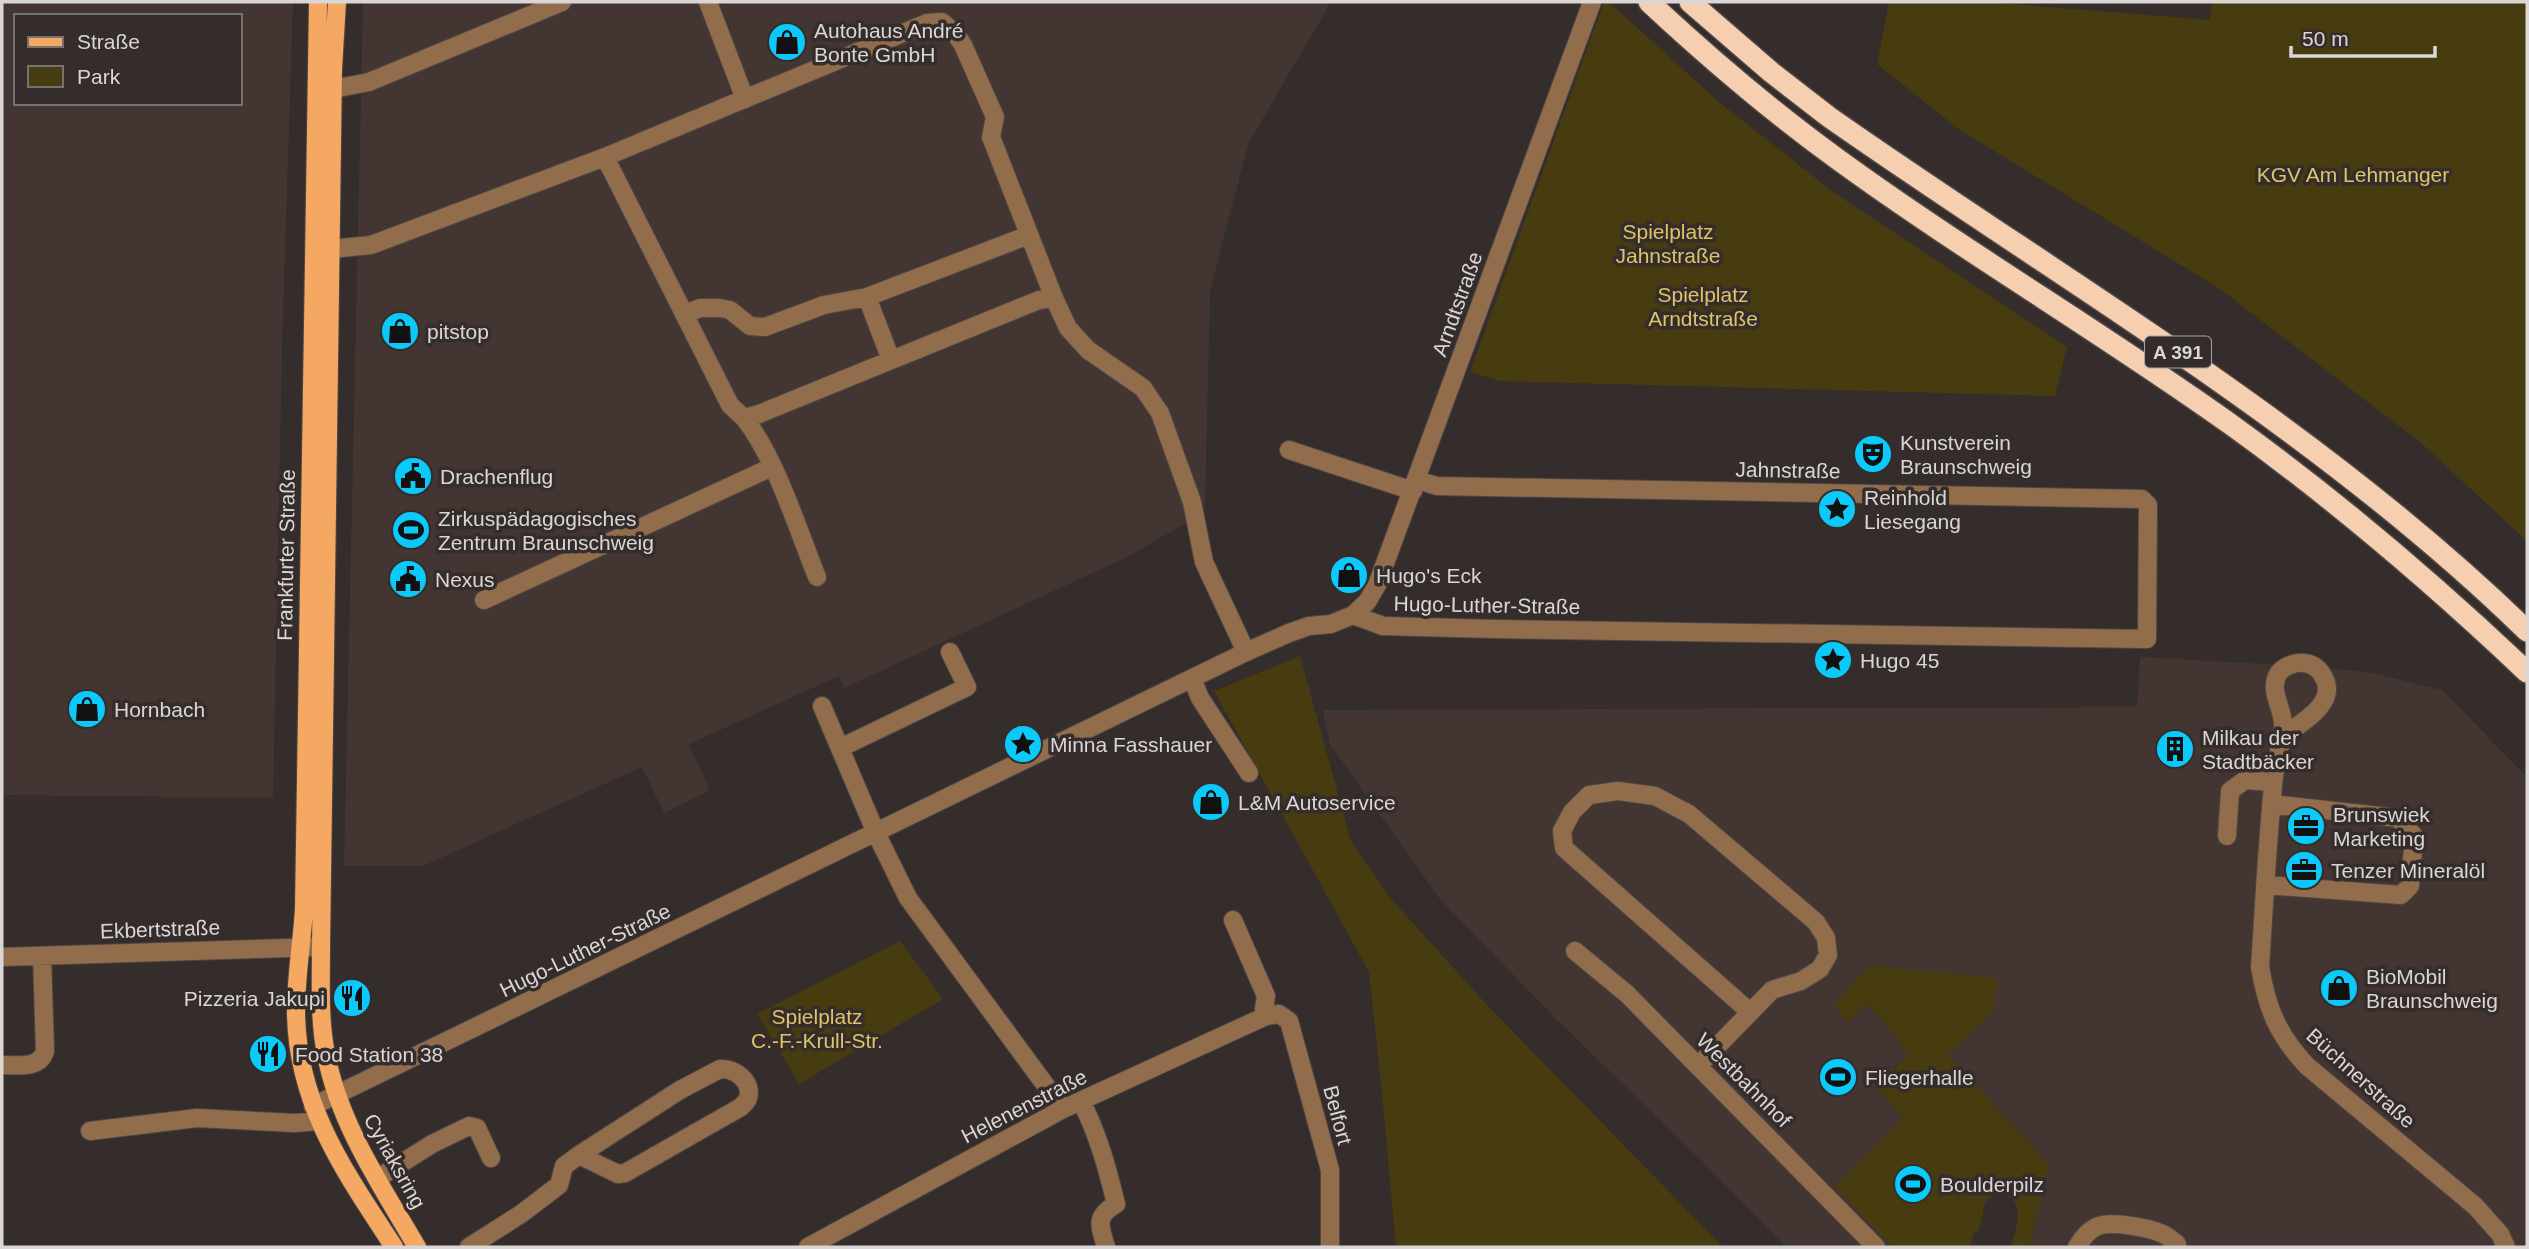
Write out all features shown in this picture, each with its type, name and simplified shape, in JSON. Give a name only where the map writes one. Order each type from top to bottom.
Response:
[{"type":"highway","name":"A 391","points":[[1648,2],[1749,91],[1837,159],[2147,367],[2299,476],[2365,527],[2445,595],[2527,672]]},
{"type":"highway","name":"A 391","points":[[1690,2],[1829,117],[2225,384],[2382,501],[2527,631]]},
{"type":"main road","name":"Frankfurter Straße","points":[[316,1113],[303,1070],[296,997],[301,947],[306,818],[318,2]]},
{"type":"main road","name":"Frankfurter Straße","points":[[337,2],[333,89],[321,947],[323,1032],[337,1094]]},
{"type":"main road","name":"Cyriaksring","points":[[337,1094],[355,1137],[417,1247]]},
{"type":"main road","points":[[316,1113],[347,1175],[394,1247]]},
{"type":"street","points":[[333,89],[369,82],[562,2]]},
{"type":"street","points":[[708,2],[745,99]]},
{"type":"street","name":"Arndtstraße","points":[[1353,615],[1367,603],[1377,585],[1592,2]]},
{"type":"street","points":[[331,248],[370,244],[605,157],[927,23],[942,23],[955,33],[963,45],[995,117],[991,137],[1054,298],[1069,328],[1088,349],[1143,388],[1160,413],[1192,502],[1204,562],[1246,652]]},
{"type":"street","points":[[605,157],[730,405],[756,432],[817,577]]},
{"type":"street","points":[[684,314],[700,307],[720,308],[730,310],[750,326],[765,327],[824,305],[867,297],[1029,235]]},
{"type":"street","points":[[867,297],[891,360]]},
{"type":"street","points":[[744,418],[1039,299],[1054,298]]},
{"type":"street","name":"Jahnstraße","points":[[1289,450],[1415,486],[2142,499],[2148,505],[2147,639]]},
{"type":"street","points":[[484,600],[772,467]]},
{"type":"street","name":"Hugo-Luther-Straße","points":[[316,1113],[337,1094],[1246,652],[1309,626],[1331,624],[1353,615],[1382,626],[1480,629],[2147,639]]},
{"type":"street","points":[[840,748],[967,687],[950,652]]},
{"type":"street","points":[[1192,678],[1200,698],[1249,773]]},
{"type":"street","points":[[822,706],[876,833],[918,914],[1063,1109]]},
{"type":"street","name":"Büchnerstraße","points":[[2282,737],[2273,782],[2260,967],[2264,994],[2274,1023],[2290,1048],[2307,1066],[2475,1206],[2500,1234],[2506,1247]]},
{"type":"street","points":[[2227,836],[2231,792],[2245,780],[2273,782]]},
{"type":"street","points":[[1698,1066],[1772,990],[1801,981],[1819,969],[1828,955],[1826,938],[1816,922],[1689,814],[1655,796],[1618,791],[1589,795],[1572,812],[1562,831],[1564,848],[1750,1012]]},
{"type":"street","points":[[2266,885],[2401,895],[2410,886],[2414,836],[2398,818],[2272,804]]},
{"type":"street","points":[[1233,920],[1266,996],[1266,1016]]},
{"type":"street","name":"Ekbertstraße","points":[[2,957],[321,947]]},
{"type":"street","name":"Westbahnhof","points":[[1575,951],[1627,994],[1876,1247]]},
{"type":"street","points":[[2,1065],[38,1063],[46,1051],[42,956]]},
{"type":"street","name":"Belfort","points":[[1266,1016],[1279,1014],[1289,1021],[1293,1033],[1330,1170],[1330,1247]]},
{"type":"street","name":"Helenenstraße","points":[[808,1247],[1063,1109],[1266,1016]]},
{"type":"street","points":[[469,1247],[521,1214],[559,1185],[564,1166],[579,1155],[680,1090],[720,1069],[741,1076],[748,1088],[748,1098],[741,1107],[625,1173],[618,1174],[579,1155]]},
{"type":"street","points":[[1081,1101],[1106,1160],[1115,1204],[1105,1210],[1100,1223],[1105,1247]]},
{"type":"street","points":[[90,1131],[197,1118],[294,1123],[316,1113]]},
{"type":"street","points":[[378,1178],[432,1144],[469,1126],[477,1128],[491,1158]]},
{"type":"street","points":[[2077,1247],[2082,1238],[2096,1227],[2107,1224],[2131,1226],[2164,1234],[2177,1244]]},
{"type":"shaded area","points":[[2,2],[293,2],[282,346],[273,798],[2,795]]},
{"type":"shaded area","points":[[363,2],[1331,2],[1248,144],[1210,292],[1205,508],[1191,520],[1127,557],[844,688],[839,676],[689,744],[710,790],[664,813],[642,767],[423,866],[344,866]]},
{"type":"shaded area","points":[[2140,657],[2368,672],[2442,690],[2527,777],[2527,1247],[2030,1247],[2049,1164],[1948,1054],[1994,1011],[1865,1004],[1894,1033],[1908,1056],[1893,1068],[1904,1118],[1834,1187],[1892,1247],[1786,1247],[1555,1018],[1439,898],[1330,744],[1323,710],[2137,707]]},
{"type":"green space","name":"Spielplatz Jahnstraße","points":[[1604,2],[1609,2],[1720,103],[1836,194],[2067,347],[2055,396],[1500,381],[1470,372]]},
{"type":"green space","name":"KGV Am Lehmanger","points":[[1889,2],[1987,2],[2210,20],[2212,2],[2527,2],[2527,541],[2420,442],[2220,289],[1957,128],[1877,64]]},
{"type":"green space","points":[[1300,656],[1351,841],[1392,900],[1488,1006],[1723,1247],[1396,1247],[1369,972],[1214,691]]},
{"type":"green space","name":"Spielplatz C.-F.-Krull-Str.","points":[[900,941],[943,999],[799,1084],[757,1014]]},
{"type":"green space","points":[[1871,965],[1997,978],[1994,1011],[1948,1054],[2049,1164],[2030,1247],[2011,1247],[2018,1213],[2013,1200],[2006,1195],[1995,1192],[1985,1203],[1979,1231],[1974,1233],[1970,1247],[1892,1247],[1834,1187],[1903,1118],[1874,1086],[1908,1056],[1894,1033],[1866,1004],[1847,1023],[1834,1004]]},
{"type":"place","name":"Autohaus André Bonte GmbH","points":[[787,42]]},
{"type":"place","name":"pitstop","points":[[400,331]]},
{"type":"place","name":"Kunstverein Braunschweig","points":[[1873,454]]},
{"type":"place","name":"Drachenflug","points":[[413,476]]},
{"type":"place","name":"Reinhold Liesegang","points":[[1837,509]]},
{"type":"place","name":"Zirkuspädagogisches Zentrum Braunschweig","points":[[411,530]]},
{"type":"place","name":"Hugo's Eck","points":[[1349,575]]},
{"type":"place","name":"Nexus","points":[[408,579]]},
{"type":"place","name":"Hugo 45","points":[[1833,660]]},
{"type":"place","name":"Hornbach","points":[[87,709]]},
{"type":"place","name":"Minna Fasshauer","points":[[1023,744]]},
{"type":"place","name":"Milkau der Stadtbäcker","points":[[2175,749]]},
{"type":"place","name":"L&M Autoservice","points":[[1211,802]]},
{"type":"place","name":"Brunswiek Marketing","points":[[2306,826]]},
{"type":"place","name":"Tenzer Mineralöl","points":[[2304,870]]},
{"type":"place","name":"BioMobil Braunschweig","points":[[2339,988]]},
{"type":"place","name":"Pizzeria Jakupi","points":[[352,998]]},
{"type":"place","name":"Food Station 38","points":[[268,1054]]},
{"type":"place","name":"Fliegerhalle","points":[[1838,1077]]},
{"type":"place","name":"Boulderpilz","points":[[1913,1184]]},
{"type":"park label","name":"Spielplatz Arndtstraße","points":[[1703,306]]}]
